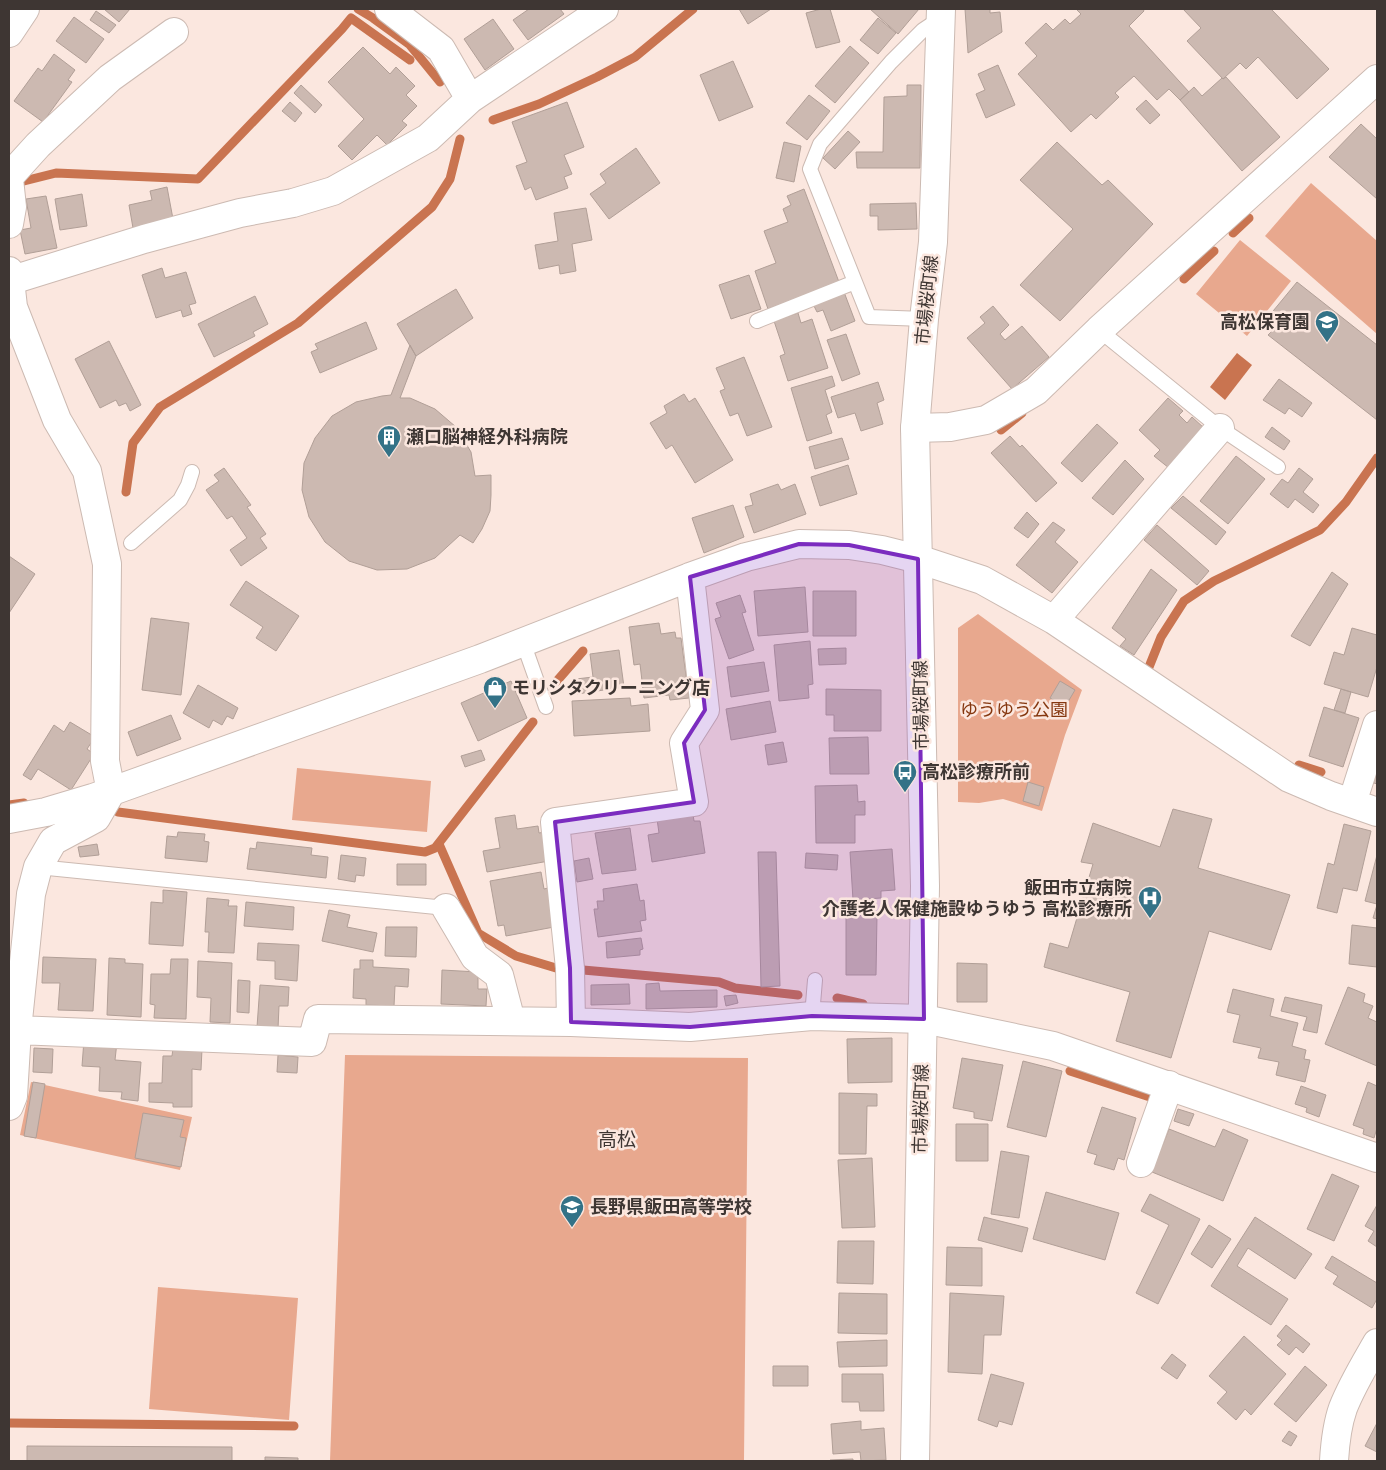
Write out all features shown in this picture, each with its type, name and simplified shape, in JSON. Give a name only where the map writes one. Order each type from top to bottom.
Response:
[{"type":"street","points":[[9,33],[25,9]]},
{"type":"street","points":[[388,9],[441,49],[470,99]]},
{"type":"street","points":[[9,1106],[13,1096],[17,1030],[31,894],[38,868],[52,841],[96,818],[111,792],[105,761],[107,564],[87,471],[57,420],[13,307],[9,277],[240,213],[293,203],[333,190],[428,138],[470,99],[604,9]]},
{"type":"street","name":"市場桜町線","points":[[915,1461],[925,886],[915,428],[924,319],[933,242],[941,13]]},
{"type":"street","points":[[9,224],[12,207],[9,178],[38,145],[110,78],[174,32]]},
{"type":"street","points":[[915,428],[950,427],[986,420],[1036,391],[1099,330],[1377,79]]},
{"type":"street","points":[[1054,620],[1220,428]]},
{"type":"street","points":[[9,819],[46,812],[111,792],[480,659],[690,577],[746,557],[799,544],[849,544],[882,550],[918,559],[982,580],[1054,620],[1289,778],[1331,796],[1377,812]]},
{"type":"street","points":[[571,1022],[570,968],[555,822],[694,802],[684,743],[704,710],[690,577]]},
{"type":"street","points":[[1352,803],[1377,725]]},
{"type":"street","points":[[446,908],[475,956],[499,975],[511,1021]]},
{"type":"street","points":[[17,1030],[312,1042],[318,1019],[571,1022],[690,1027],[812,1016],[924,1019],[1053,1046],[1377,1158]]},
{"type":"street","points":[[1141,1163],[1169,1085]]},
{"type":"street","points":[[1334,1461],[1336,1440],[1343,1409],[1357,1377],[1377,1343]]},
{"type":"lane","points":[[924,319],[869,317],[810,169],[820,144],[878,77],[922,30],[941,13]]},
{"type":"lane","points":[[757,321],[855,282]]},
{"type":"lane","points":[[1099,330],[1220,428],[1278,466]]},
{"type":"lane","points":[[131,543],[180,500],[192,472]]},
{"type":"lane","points":[[523,642],[546,707]]},
{"type":"lane","points":[[38,868],[446,908]]},
{"type":"lane","points":[[812,1016],[815,980]]},
{"type":"highlighted area","points":[[799,544],[849,545],[918,559],[924,1019],[812,1016],[690,1027],[571,1022],[570,968],[555,822],[694,802],[684,743],[705,710],[690,577]]},
{"type":"green space","points":[[1311,183],[1377,241],[1377,334],[1265,236]]},
{"type":"green space","points":[[1240,240],[1291,281],[1247,336],[1196,294]]},
{"type":"green space","name":"ゆうゆう公園","points":[[978,614],[1082,690],[1065,735],[1042,811],[1003,799],[979,803],[958,802],[958,628]]},
{"type":"green space","points":[[297,768],[431,781],[427,832],[292,820]]},
{"type":"green space","name":"長野県飯田高等学校","points":[[345,1055],[748,1058],[744,1461],[330,1461]]},
{"type":"green space","points":[[31,1082],[192,1117],[180,1170],[20,1135]]},
{"type":"green space","points":[[158,1287],[298,1298],[289,1420],[149,1409]]},
{"type":"shaded area","points":[[1237,353],[1252,365],[1225,400],[1210,387]]},
{"type":"building","points":[[104,9],[130,9],[119,22]]},
{"type":"building","points":[[529,9],[560,9],[564,14],[528,40],[513,20]]},
{"type":"building","points":[[739,9],[771,9],[748,24]]},
{"type":"building","points":[[830,9],[840,42],[816,48],[806,13]]},
{"type":"building","points":[[870,9],[919,9],[898,34]]},
{"type":"building","points":[[965,9],[990,9],[990,13],[1000,12],[1002,32],[968,53]]},
{"type":"building","points":[[1076,9],[1143,9],[1144,11],[1129,26],[1189,92],[1180,100],[1169,89],[1157,100],[1134,76],[1115,93],[1119,97],[1096,119],[1091,114],[1071,132],[1018,74],[1037,56],[1025,43],[1046,23],[1053,30],[1065,19],[1070,24],[1081,14]]},
{"type":"building","points":[[1183,9],[1271,9],[1329,69],[1297,99],[1258,57],[1246,69],[1240,63],[1223,79],[1187,41],[1201,28]]},
{"type":"building","points":[[96,11],[116,25],[109,33],[90,20]]},
{"type":"building","points":[[74,17],[104,39],[86,63],[56,41]]},
{"type":"building","points":[[878,18],[896,33],[878,54],[860,40]]},
{"type":"building","points":[[493,19],[514,49],[485,70],[464,39]]},
{"type":"building","points":[[850,46],[869,63],[835,103],[815,86]]},
{"type":"building","points":[[363,47],[390,74],[396,67],[415,86],[406,95],[417,106],[402,121],[407,125],[387,145],[377,135],[352,160],[338,146],[364,119],[328,82]]},
{"type":"building","points":[[54,54],[75,70],[68,80],[72,82],[43,122],[14,101],[38,68],[42,71]]},
{"type":"building","points":[[733,61],[753,107],[719,121],[700,75]]},
{"type":"building","points":[[998,65],[1015,105],[986,118],[976,94],[985,90],[978,74]]},
{"type":"building","points":[[1226,77],[1280,137],[1242,171],[1180,100],[1194,87],[1202,96],[1222,78]]},
{"type":"building","points":[[301,85],[322,105],[315,113],[294,93]]},
{"type":"building","points":[[907,85],[921,85],[920,168],[857,168],[856,152],[883,152],[884,97],[907,96]]},
{"type":"building","points":[[809,95],[830,111],[807,140],[786,123]]},
{"type":"building","points":[[1146,100],[1160,115],[1150,124],[1136,109]]},
{"type":"building","points":[[290,102],[302,113],[295,122],[282,111]]},
{"type":"building","points":[[567,102],[584,147],[564,155],[572,174],[564,177],[568,188],[536,200],[531,187],[525,190],[516,166],[527,162],[512,122]]},
{"type":"building","points":[[1361,124],[1377,139],[1377,199],[1329,157]]},
{"type":"building","points":[[848,131],[860,142],[835,169],[823,158]]},
{"type":"building","points":[[784,142],[801,146],[794,182],[776,178]]},
{"type":"building","points":[[1057,142],[1102,185],[1108,180],[1153,224],[1060,321],[1020,285],[1073,229],[1020,180]]},
{"type":"building","points":[[636,148],[660,183],[609,219],[590,194],[606,183],[600,174]]},
{"type":"building","points":[[167,187],[173,219],[133,228],[129,205],[152,200],[150,191]]},
{"type":"building","points":[[804,189],[839,282],[768,309],[755,271],[776,263],[764,231],[788,222],[783,209],[791,205],[787,196]]},
{"type":"building","points":[[82,194],[87,226],[60,230],[55,199]]},
{"type":"building","points":[[46,196],[57,248],[25,254],[20,230],[31,228],[26,199]]},
{"type":"building","points":[[916,203],[917,229],[878,230],[878,216],[870,216],[870,204]]},
{"type":"building","points":[[586,208],[592,240],[572,244],[576,271],[560,274],[559,265],[539,269],[535,245],[558,241],[554,213]]},
{"type":"building","points":[[162,268],[165,278],[186,272],[196,303],[189,305],[192,314],[183,317],[181,310],[156,318],[142,275]]},
{"type":"building","points":[[749,275],[761,309],[731,319],[719,285]]},
{"type":"building","points":[[1297,282],[1377,345],[1377,420],[1268,335],[1273,330],[1264,322]]},
{"type":"building","points":[[456,289],[473,318],[416,356],[397,324]]},
{"type":"building","points":[[844,292],[855,321],[831,331],[823,310],[817,312],[813,304]]},
{"type":"building","points":[[255,296],[268,324],[253,332],[255,336],[214,357],[198,324]]},
{"type":"building","points":[[993,306],[1009,325],[1000,334],[1005,340],[1022,326],[1049,357],[1012,389],[967,338],[985,323],[980,317]]},
{"type":"building","points":[[798,313],[801,323],[812,319],[828,368],[788,381],[780,356],[785,354],[774,321]]},
{"type":"building","points":[[366,322],[377,349],[320,373],[311,352],[318,349],[315,344]]},
{"type":"building","points":[[846,334],[860,374],[842,381],[827,340]]},
{"type":"building","points":[[109,341],[141,405],[130,411],[126,403],[119,406],[116,400],[100,408],[75,359]]},
{"type":"building","name":"瀬口脳神経外科病院","points":[[410,345],[416,356],[400,398],[410,398],[435,409],[456,427],[471,452],[475,476],[491,475],[490,511],[473,543],[460,535],[435,558],[407,569],[377,570],[349,561],[325,542],[309,517],[302,490],[304,463],[315,438],[332,416],[356,402],[391,395]]},
{"type":"building","points":[[744,357],[772,427],[747,436],[738,413],[730,416],[720,391],[725,389],[716,368]]},
{"type":"building","points":[[832,376],[835,386],[825,390],[832,412],[826,415],[832,433],[807,441],[791,388]]},
{"type":"building","points":[[1279,379],[1312,403],[1302,417],[1289,408],[1285,414],[1263,400]]},
{"type":"building","points":[[878,382],[884,400],[877,403],[883,424],[861,431],[855,413],[838,418],[831,397]]},
{"type":"building","points":[[684,394],[689,402],[695,398],[733,460],[695,483],[672,445],[666,449],[650,423],[667,413],[664,406]]},
{"type":"building","points":[[1168,398],[1183,411],[1179,415],[1187,423],[1192,417],[1204,428],[1169,468],[1154,456],[1160,450],[1139,430]]},
{"type":"building","points":[[1097,424],[1118,443],[1082,482],[1061,463]]},
{"type":"building","points":[[1272,427],[1290,441],[1284,450],[1265,437]]},
{"type":"building","points":[[1010,436],[1020,447],[1022,445],[1057,483],[1036,502],[991,453]]},
{"type":"building","points":[[842,438],[849,459],[815,469],[809,447]]},
{"type":"building","points":[[1236,456],[1265,479],[1228,524],[1200,501]]},
{"type":"building","points":[[1125,460],[1144,479],[1113,515],[1092,498]]},
{"type":"building","points":[[848,465],[857,494],[820,506],[811,477]]},
{"type":"building","points":[[224,468],[251,505],[247,507],[266,534],[260,538],[267,548],[241,566],[230,550],[247,538],[232,516],[227,519],[206,490],[219,481],[214,475]]},
{"type":"building","points":[[1299,468],[1313,479],[1303,492],[1319,505],[1313,513],[1295,499],[1288,508],[1270,494],[1282,479],[1288,483]]},
{"type":"building","points":[[778,484],[781,490],[795,484],[806,514],[754,533],[745,507],[753,505],[750,494]]},
{"type":"building","points":[[1183,496],[1226,532],[1216,545],[1171,508]]},
{"type":"building","points":[[733,505],[744,537],[704,553],[692,518]]},
{"type":"building","points":[[1027,512],[1039,524],[1028,538],[1014,528]]},
{"type":"building","points":[[1053,522],[1065,530],[1055,542],[1078,562],[1052,593],[1016,565]]},
{"type":"building","points":[[1157,525],[1209,571],[1197,585],[1144,540]]},
{"type":"building","points":[[9,556],[35,574],[9,613]]},
{"type":"building","points":[[1151,569],[1177,590],[1134,655],[1120,646],[1126,639],[1112,628]]},
{"type":"building","points":[[1332,572],[1348,584],[1310,646],[1291,636]]},
{"type":"building","points":[[246,581],[299,616],[276,651],[256,638],[263,627],[230,605]]},
{"type":"building","points":[[805,587],[808,632],[758,636],[754,591]]},
{"type":"building","points":[[813,591],[856,591],[856,636],[813,636]]},
{"type":"building","points":[[740,595],[746,612],[742,613],[754,650],[729,659],[715,619],[721,617],[716,603]]},
{"type":"building","points":[[151,618],[189,623],[181,695],[142,690]]},
{"type":"building","points":[[659,623],[661,634],[675,632],[676,638],[681,638],[689,698],[670,700],[669,695],[644,698],[640,664],[634,665],[629,627]]},
{"type":"building","points":[[1352,628],[1377,635],[1377,667],[1368,697],[1324,684],[1334,652],[1344,655]]},
{"type":"building","points":[[810,641],[813,684],[808,685],[809,698],[779,701],[774,645]]},
{"type":"building","points":[[846,648],[846,664],[819,665],[818,649]]},
{"type":"building","points":[[619,650],[624,687],[577,694],[576,679],[593,677],[590,654]]},
{"type":"building","points":[[764,662],[769,691],[731,697],[727,667]]},
{"type":"building","points":[[511,681],[527,718],[478,741],[461,703]]},
{"type":"building","points":[[1060,681],[1075,690],[1065,707],[1050,698]]},
{"type":"building","points":[[198,685],[238,708],[233,719],[227,716],[222,725],[213,720],[209,728],[183,713]]},
{"type":"building","points":[[826,689],[881,690],[881,731],[834,731],[834,715],[826,715]]},
{"type":"building","points":[[1341,689],[1351,692],[1345,713],[1334,710]]},
{"type":"building","points":[[630,698],[631,706],[648,704],[650,731],[574,736],[572,701]]},
{"type":"building","points":[[770,701],[776,732],[731,740],[726,709]]},
{"type":"building","points":[[1324,707],[1359,718],[1343,767],[1309,756]]},
{"type":"building","points":[[171,715],[181,739],[137,756],[128,732]]},
{"type":"building","points":[[70,722],[95,737],[87,749],[94,754],[71,790],[38,769],[31,780],[23,775],[54,725],[64,732]]},
{"type":"building","points":[[868,737],[869,774],[830,774],[829,738]]},
{"type":"building","points":[[783,742],[787,762],[768,765],[765,745]]},
{"type":"building","points":[[481,750],[485,760],[465,767],[461,756]]},
{"type":"building","points":[[1377,761],[1377,784],[1371,782]]},
{"type":"building","points":[[1028,782],[1044,787],[1039,806],[1023,801]]},
{"type":"building","points":[[857,785],[858,802],[865,801],[865,815],[855,815],[855,843],[816,843],[815,786]]},
{"type":"building","points":[[1173,809],[1212,819],[1198,868],[1290,895],[1271,950],[1209,931],[1171,1058],[1116,1041],[1130,992],[1044,967],[1050,943],[1068,948],[1093,864],[1081,862],[1093,823],[1160,847]]},
{"type":"building","points":[[693,814],[694,821],[700,821],[705,853],[652,862],[648,835],[659,833],[657,819]]},
{"type":"building","points":[[515,815],[517,829],[538,826],[539,833],[545,832],[549,861],[487,872],[483,851],[500,848],[495,818]]},
{"type":"building","points":[[1344,824],[1371,831],[1357,891],[1343,888],[1337,913],[1317,908],[1328,863],[1334,865]]},
{"type":"building","points":[[630,828],[636,870],[602,874],[595,833]]},
{"type":"building","points":[[178,832],[205,834],[204,841],[209,842],[207,862],[165,858],[167,836],[177,837]]},
{"type":"building","points":[[257,842],[312,848],[311,855],[328,857],[326,878],[247,869],[250,848],[256,849]]},
{"type":"building","points":[[97,844],[99,855],[80,857],[78,847]]},
{"type":"building","points":[[892,849],[895,890],[881,891],[881,898],[853,900],[850,852]]},
{"type":"building","points":[[758,852],[776,852],[780,986],[761,987]]},
{"type":"building","points":[[806,853],[838,855],[837,870],[805,868]]},
{"type":"building","points":[[341,855],[366,858],[364,876],[356,875],[355,882],[338,879]]},
{"type":"building","points":[[1377,855],[1377,904],[1365,901]]},
{"type":"building","points":[[589,858],[593,879],[577,882],[574,861]]},
{"type":"building","points":[[397,864],[426,864],[426,885],[397,885]]},
{"type":"building","points":[[541,872],[544,889],[548,888],[554,927],[506,936],[504,925],[498,926],[490,881]]},
{"type":"building","points":[[637,884],[640,901],[644,900],[646,920],[640,921],[642,931],[598,937],[594,909],[598,909],[597,901],[604,901],[603,889]]},
{"type":"building","points":[[163,890],[187,892],[183,946],[149,944],[151,902],[163,903]]},
{"type":"building","points":[[207,898],[229,900],[228,906],[237,906],[234,953],[208,952],[209,932],[205,932]]},
{"type":"building","points":[[246,902],[294,907],[293,930],[244,926]]},
{"type":"building","points":[[1377,905],[1377,919],[1373,918]]},
{"type":"building","points":[[329,910],[350,915],[347,927],[377,933],[373,952],[322,941]]},
{"type":"building","points":[[846,915],[877,915],[876,975],[846,975]]},
{"type":"building","points":[[1352,925],[1377,928],[1377,967],[1349,964]]},
{"type":"building","points":[[386,927],[417,927],[416,957],[385,956]]},
{"type":"building","points":[[641,938],[643,949],[640,950],[640,955],[607,958],[606,942]]},
{"type":"building","points":[[258,943],[299,945],[297,981],[275,979],[275,961],[257,960]]},
{"type":"building","points":[[43,957],[96,959],[93,1011],[58,1010],[60,983],[42,983]]},
{"type":"building","points":[[109,958],[125,959],[125,963],[143,964],[141,1017],[107,1015]]},
{"type":"building","points":[[171,959],[188,959],[186,1019],[154,1018],[155,1005],[150,1004],[151,974],[170,974]]},
{"type":"building","points":[[360,960],[373,960],[373,967],[409,969],[408,987],[395,986],[394,1006],[366,1005],[366,999],[353,998],[354,969],[360,969]]},
{"type":"building","points":[[198,961],[232,963],[230,1023],[210,1022],[211,998],[197,997]]},
{"type":"building","points":[[957,963],[987,964],[987,1002],[957,1002]]},
{"type":"building","points":[[442,970],[478,972],[478,989],[487,989],[486,1006],[441,1004]]},
{"type":"building","points":[[238,980],[250,981],[249,1013],[237,1012]]},
{"type":"building","points":[[659,983],[660,991],[717,990],[717,1007],[646,1009],[646,984]]},
{"type":"building","points":[[629,984],[630,1004],[591,1005],[591,985]]},
{"type":"building","points":[[260,985],[289,987],[288,1006],[279,1006],[278,1029],[257,1027]]},
{"type":"building","points":[[1348,987],[1365,994],[1363,1002],[1373,1006],[1368,1018],[1377,1022],[1377,1066],[1325,1044]]},
{"type":"building","points":[[1233,989],[1274,999],[1270,1016],[1298,1023],[1292,1046],[1306,1050],[1304,1059],[1310,1060],[1305,1082],[1276,1075],[1279,1062],[1258,1058],[1261,1048],[1233,1042],[1240,1015],[1227,1012]]},
{"type":"building","points":[[736,995],[738,1003],[726,1006],[724,996]]},
{"type":"building","points":[[1285,997],[1322,1005],[1317,1033],[1303,1030],[1307,1017],[1281,1011]]},
{"type":"building","points":[[892,1038],[892,1082],[848,1083],[847,1039]]},
{"type":"building","points":[[84,1040],[117,1042],[115,1060],[141,1062],[138,1101],[121,1099],[122,1092],[99,1091],[100,1067],[82,1066]]},
{"type":"building","points":[[34,1048],[53,1049],[52,1073],[33,1072]]},
{"type":"building","points":[[173,1048],[202,1049],[201,1070],[192,1069],[192,1107],[173,1107],[173,1103],[149,1102],[149,1083],[162,1083],[163,1056],[172,1056]]},
{"type":"building","points":[[278,1055],[298,1057],[297,1073],[277,1072]]},
{"type":"building","points":[[962,1058],[1003,1065],[992,1121],[974,1118],[974,1112],[953,1108]]},
{"type":"building","points":[[1023,1061],[1062,1071],[1046,1137],[1007,1127]]},
{"type":"building","points":[[33,1082],[45,1084],[36,1138],[24,1136]]},
{"type":"building","points":[[1368,1082],[1377,1086],[1377,1128],[1374,1138],[1363,1134],[1364,1129],[1353,1125]]},
{"type":"building","points":[[1301,1086],[1326,1095],[1319,1117],[1306,1112],[1307,1108],[1295,1104]]},
{"type":"building","points":[[839,1093],[877,1094],[877,1106],[867,1106],[866,1154],[839,1154]]},
{"type":"building","points":[[1102,1107],[1136,1118],[1124,1160],[1118,1158],[1114,1170],[1094,1164],[1097,1155],[1087,1152]]},
{"type":"building","points":[[1178,1109],[1194,1114],[1189,1126],[1174,1121]]},
{"type":"building","points":[[143,1113],[184,1120],[180,1137],[186,1138],[181,1167],[135,1158]]},
{"type":"building","points":[[956,1124],[988,1124],[988,1161],[956,1161]]},
{"type":"building","points":[[1169,1129],[1215,1147],[1223,1129],[1248,1140],[1223,1201],[1152,1172]]},
{"type":"building","points":[[1001,1151],[1029,1156],[1019,1218],[991,1214]]},
{"type":"building","points":[[872,1158],[875,1227],[842,1228],[838,1160]]},
{"type":"building","points":[[1332,1174],[1359,1186],[1334,1241],[1307,1229]]},
{"type":"building","points":[[1046,1192],[1119,1213],[1105,1260],[1033,1239]]},
{"type":"building","points":[[1150,1194],[1200,1219],[1158,1304],[1136,1293],[1169,1225],[1141,1211]]},
{"type":"building","points":[[1377,1205],[1377,1247],[1368,1241],[1374,1231],[1365,1226]]},
{"type":"building","points":[[984,1217],[1028,1228],[1022,1252],[978,1240]]},
{"type":"building","points":[[1255,1217],[1312,1254],[1295,1279],[1248,1248],[1237,1266],[1288,1299],[1271,1325],[1211,1286]]},
{"type":"building","points":[[1209,1225],[1231,1239],[1212,1268],[1191,1254]]},
{"type":"building","points":[[838,1241],[874,1241],[873,1284],[837,1283]]},
{"type":"building","points":[[947,1247],[982,1248],[982,1286],[946,1285]]},
{"type":"building","points":[[1332,1256],[1377,1283],[1377,1299],[1372,1308],[1333,1284],[1338,1276],[1325,1268]]},
{"type":"building","points":[[839,1293],[887,1294],[887,1334],[838,1333]]},
{"type":"building","points":[[950,1293],[1004,1296],[1001,1335],[984,1335],[982,1374],[948,1372]]},
{"type":"building","points":[[1286,1325],[1310,1344],[1303,1353],[1296,1347],[1289,1355],[1277,1345],[1282,1340],[1277,1336]]},
{"type":"building","points":[[1244,1336],[1286,1374],[1251,1415],[1245,1409],[1236,1420],[1217,1403],[1227,1392],[1209,1376]]},
{"type":"building","points":[[887,1340],[887,1366],[839,1367],[837,1342]]},
{"type":"building","points":[[1172,1354],[1186,1365],[1177,1379],[1161,1368]]},
{"type":"building","points":[[773,1366],[808,1366],[808,1386],[773,1386]]},
{"type":"building","points":[[1305,1366],[1327,1385],[1296,1422],[1274,1404]]},
{"type":"building","points":[[842,1374],[883,1374],[884,1411],[860,1411],[859,1402],[842,1402]]},
{"type":"building","points":[[991,1374],[1024,1383],[1012,1425],[999,1421],[997,1427],[978,1420]]},
{"type":"building","points":[[861,1421],[861,1430],[884,1428],[886,1460],[861,1461],[860,1452],[833,1454],[831,1424]]},
{"type":"building","points":[[1377,1423],[1377,1452],[1365,1446]]},
{"type":"building","points":[[1289,1431],[1297,1436],[1291,1446],[1282,1441]]},
{"type":"building","points":[[27,1446],[232,1447],[232,1461],[27,1461]]},
{"type":"building","points":[[265,1457],[298,1458],[298,1461],[265,1461]]},
{"type":"building","points":[[853,1459],[853,1461],[830,1461],[830,1460]]},
{"type":"waterway","points":[[358,9],[409,44],[440,82]]},
{"type":"waterway","points":[[493,120],[539,104],[635,57],[693,9]]},
{"type":"waterway","points":[[20,182],[56,173],[198,179],[351,18],[410,60]]},
{"type":"waterway","points":[[126,492],[133,443],[160,407],[298,323],[432,207],[450,179],[460,139]]},
{"type":"waterway","points":[[1233,233],[1249,218]]},
{"type":"waterway","points":[[1184,279],[1214,251]]},
{"type":"waterway","points":[[1001,430],[1022,413]]},
{"type":"waterway","points":[[1149,667],[1161,637],[1184,601],[1214,581],[1320,530],[1346,502],[1377,458]]},
{"type":"waterway","points":[[556,682],[583,651]]},
{"type":"waterway","points":[[118,812],[425,852],[435,848],[533,722]]},
{"type":"waterway","points":[[1299,765],[1321,772]]},
{"type":"waterway","points":[[9,805],[24,803]]},
{"type":"waterway","points":[[439,844],[478,933],[516,956],[556,968]]},
{"type":"waterway","points":[[583,970],[719,982],[735,988],[798,995]]},
{"type":"waterway","points":[[837,998],[863,1004]]},
{"type":"waterway","points":[[1070,1071],[1153,1098]]},
{"type":"waterway","points":[[9,1423],[294,1426]]},
{"type":"place","name":"高松保育園","points":[[1327,343]]},
{"type":"place","name":"瀬口脳神経外科病院","points":[[389,458]]},
{"type":"place","name":"モリシタクリーニング店","points":[[495,709]]},
{"type":"place","name":"高松診療所前","points":[[905,793]]},
{"type":"place","name":"飯田市立病院 介護老人保健施設ゆうゆう 高松診療所","points":[[1150,919]]},
{"type":"place","name":"長野県飯田高等学校","points":[[572,1228]]},
{"type":"district","name":"高松","points":[[617,1139]]}]
